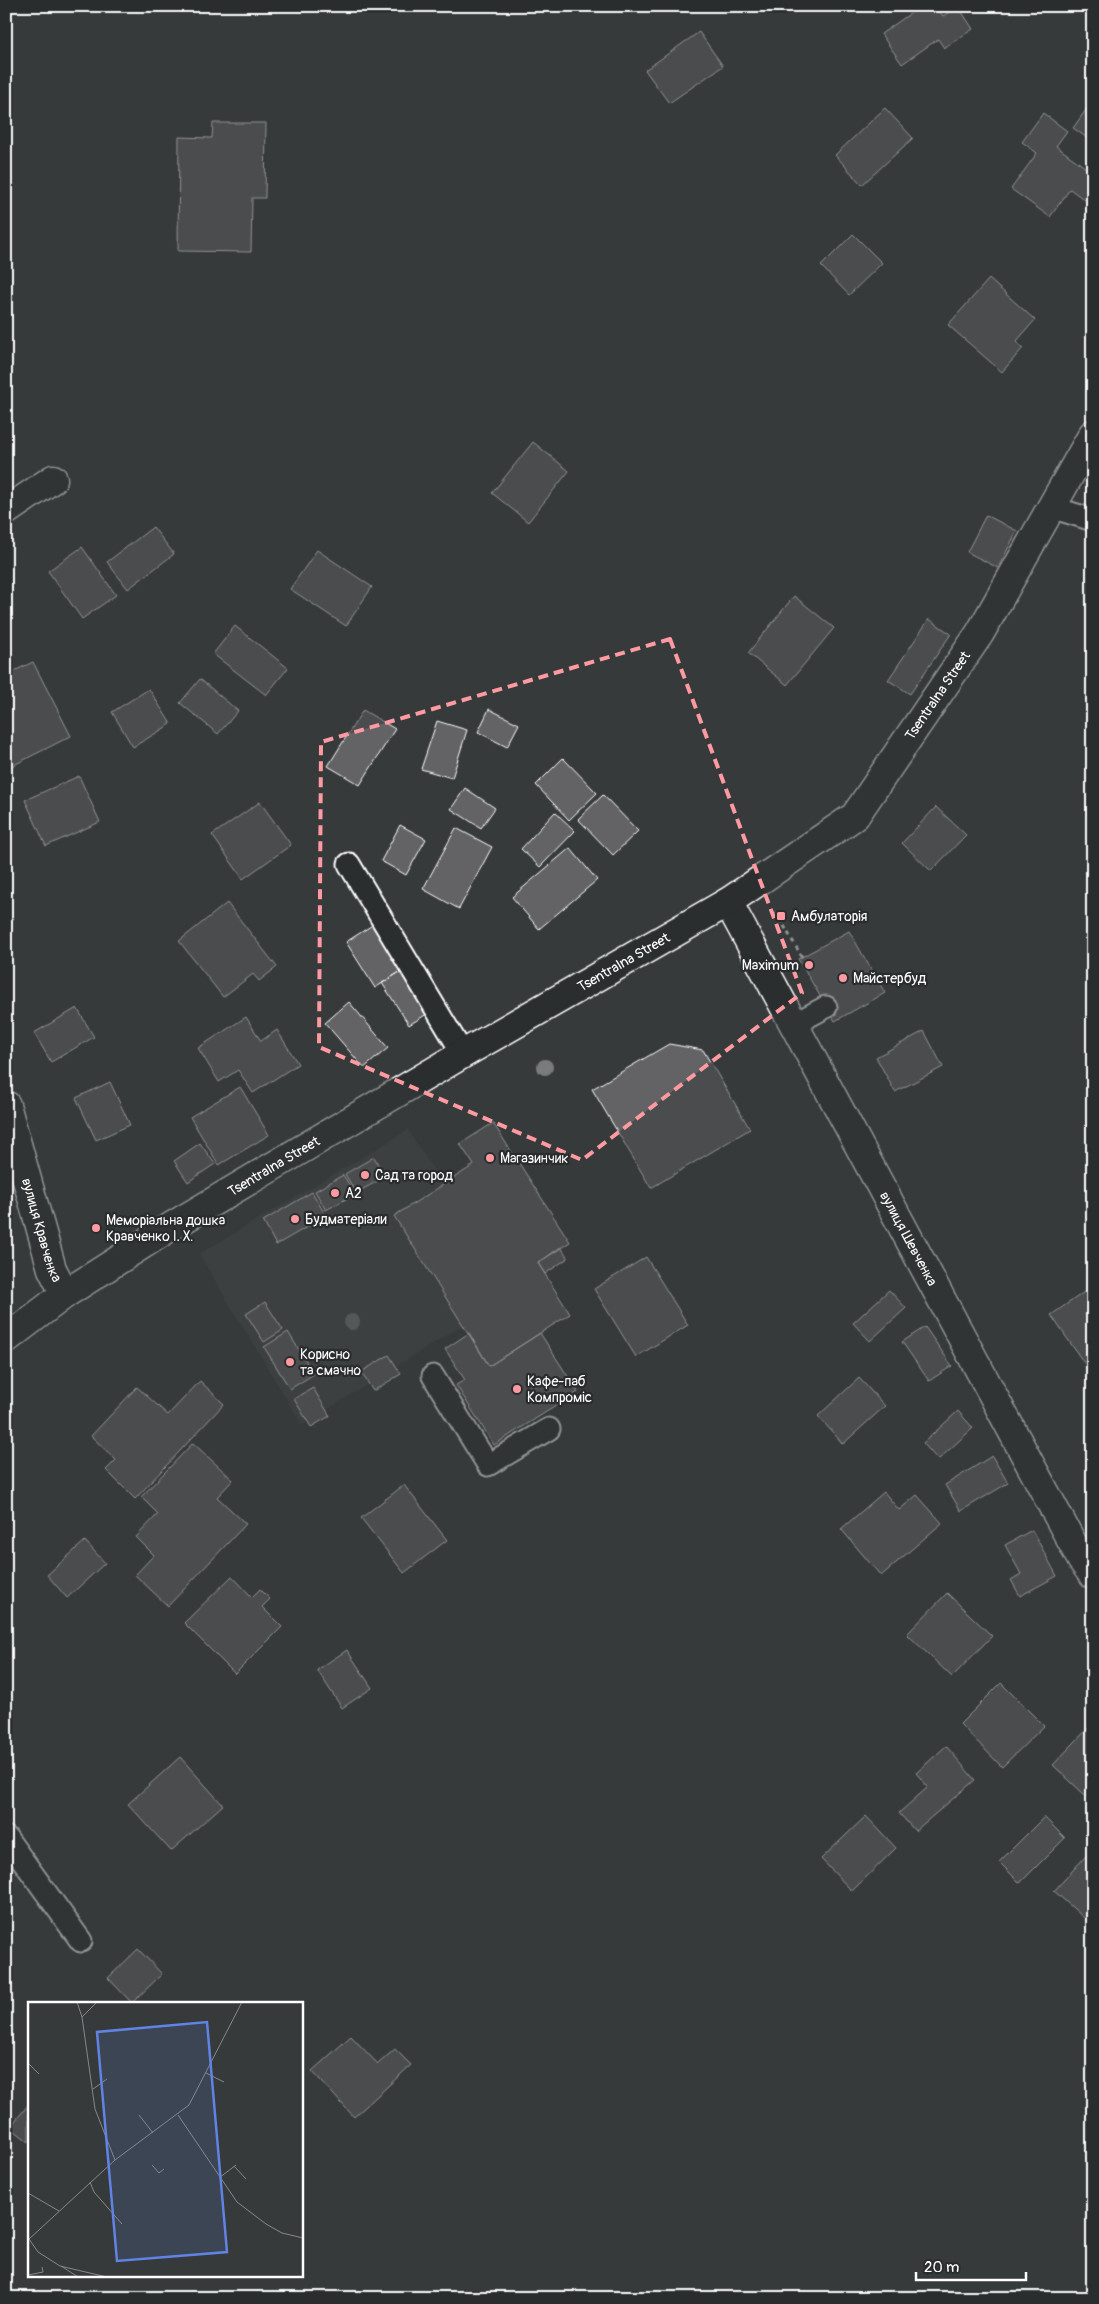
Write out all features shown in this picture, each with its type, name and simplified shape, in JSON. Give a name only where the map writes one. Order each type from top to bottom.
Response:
[{"type":"street","name":"Tsentralna Street","points":[[6,1340],[65,1294],[167,1229],[463,1054],[728,902],[854,816],[980,633],[1093,434]]},
{"type":"street","points":[[6,511],[53,479]]},
{"type":"street","name":"вулиця Шевченка","points":[[728,902],[1089,1562]]},
{"type":"street","name":"вулиця Кравченка","points":[[6,1105],[52,1269],[65,1294]]},
{"type":"lane","points":[[1051,507],[1093,520]]},
{"type":"lane","points":[[349,864],[463,1054]]},
{"type":"lane","points":[[794,1024],[826,1007]]},
{"type":"lane","points":[[433,1376],[488,1465],[549,1429]]},
{"type":"lane","points":[[6,1837],[81,1941]]},
{"type":"path","points":[[776,912],[802,957]]},
{"type":"highlighted area","points":[[670,639],[802,993],[582,1160],[319,1047],[321,742]]},
{"type":"shaded area","points":[[408,1130],[443,1184],[394,1216],[463,1325],[302,1425],[199,1254]]},
{"type":"building","points":[[921,6],[936,6],[943,16],[958,6],[973,29],[944,48],[938,39],[902,64],[881,34]]},
{"type":"building","points":[[699,32],[723,66],[669,103],[645,70]]},
{"type":"building","points":[[1093,100],[1093,142],[1073,128]]},
{"type":"building","points":[[885,108],[913,138],[862,185],[835,155]]},
{"type":"building","points":[[1043,113],[1067,131],[1056,146],[1093,173],[1093,206],[1070,189],[1050,217],[1011,189],[1037,153],[1022,142]]},
{"type":"building","points":[[213,123],[266,123],[265,198],[252,198],[251,252],[178,251],[179,137],[212,138]]},
{"type":"building","points":[[853,234],[882,263],[849,295],[821,266]]},
{"type":"building","points":[[989,279],[1035,320],[1016,342],[1023,348],[1002,372],[948,325]]},
{"type":"building","points":[[533,442],[569,471],[528,522],[492,493]]},
{"type":"building","points":[[986,515],[1017,531],[998,568],[967,552]]},
{"type":"building","points":[[153,527],[174,554],[128,589],[107,562]]},
{"type":"building","points":[[82,547],[116,595],[82,619],[48,571]]},
{"type":"building","points":[[317,550],[372,587],[346,626],[290,589]]},
{"type":"building","points":[[794,596],[834,628],[787,685],[748,653]]},
{"type":"building","points":[[929,619],[951,634],[910,694],[888,680]]},
{"type":"building","points":[[235,626],[288,668],[266,695],[213,654]]},
{"type":"building","points":[[33,662],[71,736],[6,769],[6,724],[8,723],[6,718],[6,675]]},
{"type":"building","points":[[200,679],[238,711],[218,734],[180,703]]},
{"type":"building","points":[[149,689],[171,724],[133,747],[112,712]]},
{"type":"building","points":[[489,709],[519,724],[507,747],[478,732]]},
{"type":"building","points":[[363,710],[395,729],[360,785],[328,766]]},
{"type":"building","points":[[437,721],[467,730],[452,778],[421,769]]},
{"type":"building","points":[[563,758],[597,793],[569,820],[536,785]]},
{"type":"building","points":[[79,776],[100,822],[46,846],[25,800]]},
{"type":"building","points":[[465,788],[495,808],[481,828],[451,809]]},
{"type":"building","points":[[603,795],[638,831],[613,855],[578,819]]},
{"type":"building","points":[[260,802],[291,845],[243,879],[212,835]]},
{"type":"building","points":[[936,807],[966,835],[931,871],[902,843]]},
{"type":"building","points":[[555,812],[575,831],[540,867],[521,849]]},
{"type":"building","points":[[400,825],[426,839],[406,875],[381,861]]},
{"type":"building","points":[[456,828],[492,847],[459,909],[423,889]]},
{"type":"building","points":[[570,848],[597,880],[539,929],[512,897]]},
{"type":"building","points":[[227,903],[277,967],[259,981],[253,974],[223,997],[179,941]]},
{"type":"building","points":[[374,924],[403,970],[375,988],[346,942]]},
{"type":"building","name":"Майстербуд","points":[[849,931],[885,993],[835,1021],[798,959]]},
{"type":"building","points":[[403,970],[435,1009],[409,1025],[382,983]]},
{"type":"building","points":[[349,1002],[388,1048],[364,1068],[325,1023]]},
{"type":"building","points":[[77,1008],[94,1037],[51,1062],[34,1033]]},
{"type":"building","points":[[246,1017],[261,1041],[277,1030],[298,1064],[253,1093],[238,1070],[219,1082],[198,1048]]},
{"type":"building","points":[[924,1031],[943,1067],[895,1092],[876,1057]]},
{"type":"building","points":[[669,1044],[703,1050],[750,1129],[651,1188],[592,1089]]},
{"type":"building","points":[[110,1082],[130,1125],[96,1140],[76,1098]]},
{"type":"building","points":[[240,1087],[269,1135],[219,1165],[190,1117]]},
{"type":"building","points":[[493,1123],[570,1242],[538,1263],[570,1314],[489,1366],[394,1216],[474,1165],[460,1144]]},
{"type":"building","points":[[200,1143],[215,1164],[188,1182],[174,1161]]},
{"type":"building","name":"Сад та город","points":[[374,1157],[385,1177],[356,1193],[345,1174]]},
{"type":"building","name":"A2","points":[[343,1175],[355,1194],[326,1210],[315,1191]]},
{"type":"building","name":"Будматеріали","points":[[312,1192],[326,1216],[276,1245],[263,1221]]},
{"type":"building","points":[[561,1247],[568,1258],[545,1274],[538,1263]]},
{"type":"building","points":[[646,1257],[688,1325],[636,1357],[594,1289]]},
{"type":"building","points":[[1093,1286],[1093,1372],[1091,1373],[1051,1315]]},
{"type":"building","points":[[889,1290],[906,1308],[870,1341],[853,1323]]},
{"type":"building","points":[[265,1302],[283,1330],[264,1342],[246,1314]]},
{"type":"building","points":[[925,1327],[952,1366],[929,1381],[902,1342]]},
{"type":"building","name":"Корисно та смачно","points":[[288,1332],[314,1374],[290,1389],[264,1347]]},
{"type":"building","name":"Кафе-паб Компроміс","points":[[469,1333],[489,1366],[540,1333],[578,1392],[494,1445],[456,1385],[465,1380],[445,1349]]},
{"type":"building","points":[[389,1355],[401,1374],[373,1391],[361,1372]]},
{"type":"building","points":[[859,1378],[885,1406],[843,1444],[818,1416]]},
{"type":"building","points":[[200,1381],[224,1404],[135,1499],[106,1470],[116,1460],[91,1436],[137,1387],[168,1415]]},
{"type":"building","points":[[313,1388],[330,1416],[311,1427],[294,1399]]},
{"type":"building","points":[[958,1411],[973,1428],[938,1460],[923,1443]]},
{"type":"building","points":[[193,1443],[233,1480],[217,1497],[246,1524],[168,1606],[135,1575],[154,1555],[136,1537],[158,1514],[141,1497]]},
{"type":"building","points":[[992,1456],[1008,1483],[961,1511],[945,1485]]},
{"type":"building","points":[[404,1485],[447,1540],[404,1573],[361,1518]]},
{"type":"building","points":[[884,1492],[899,1510],[917,1495],[942,1523],[881,1576],[841,1529]]},
{"type":"building","points":[[1032,1530],[1057,1576],[1020,1596],[1011,1580],[1021,1574],[1005,1545]]},
{"type":"building","points":[[85,1541],[105,1563],[67,1598],[47,1575]]},
{"type":"building","points":[[232,1576],[252,1597],[260,1589],[270,1599],[262,1607],[282,1627],[235,1674],[184,1623]]},
{"type":"building","points":[[947,1593],[992,1636],[952,1677],[907,1634]]},
{"type":"building","points":[[347,1650],[372,1688],[342,1708],[317,1670]]},
{"type":"building","points":[[1001,1683],[1044,1726],[1002,1767],[960,1724]]},
{"type":"building","points":[[1093,1723],[1093,1791],[1087,1797],[1053,1765]]},
{"type":"building","points":[[946,1746],[975,1780],[915,1831],[899,1813],[928,1787],[916,1773]]},
{"type":"building","points":[[180,1757],[223,1805],[171,1851],[128,1804]]},
{"type":"building","points":[[866,1816],[896,1848],[852,1891],[821,1859]]},
{"type":"building","points":[[1044,1817],[1065,1838],[1020,1883],[999,1862]]},
{"type":"building","points":[[1093,1848],[1093,1926],[1054,1891]]},
{"type":"building","points":[[138,1949],[162,1974],[133,2002],[108,1978]]},
{"type":"building","points":[[351,2036],[378,2064],[395,2049],[411,2065],[354,2117],[312,2071]]},
{"type":"building","points":[[28,2105],[28,2141],[10,2127]]},
{"type":"place","name":"Амбулаторія","points":[[781,916]]},
{"type":"place","name":"Maximum","points":[[809,965]]},
{"type":"place","name":"Майстербуд","points":[[843,978]]},
{"type":"place","name":"Магазинчик","points":[[490,1158]]},
{"type":"place","name":"Сад та город","points":[[365,1175]]},
{"type":"place","name":"A2","points":[[335,1193]]},
{"type":"place","name":"Будматеріали","points":[[295,1219]]},
{"type":"place","name":"Меморіальна дошка Кравченко І. Х.","points":[[96,1228]]},
{"type":"place","name":"Корисно та смачно","points":[[290,1362]]},
{"type":"place","name":"Кафе-паб Компроміс","points":[[517,1389]]}]
